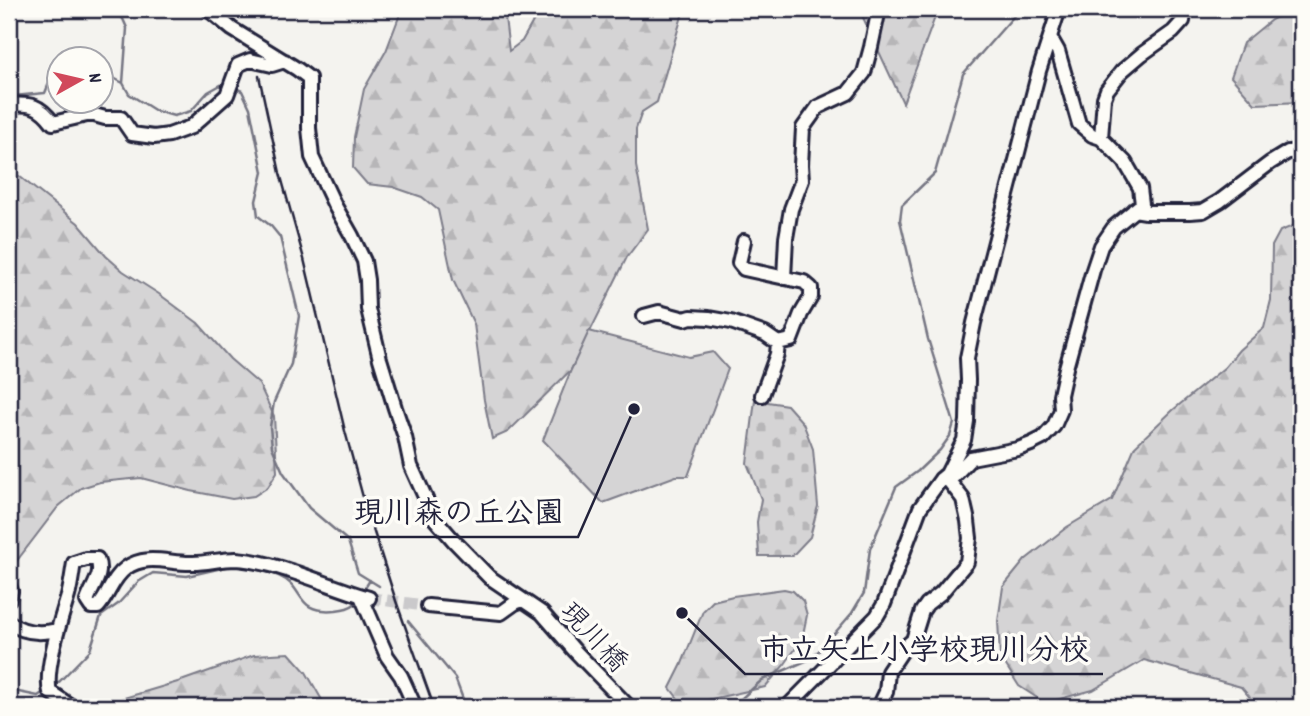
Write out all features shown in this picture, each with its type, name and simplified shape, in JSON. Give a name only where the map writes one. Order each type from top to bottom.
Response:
[{"type":"street","points":[[208,9],[232,29],[285,61]]},
{"type":"street","points":[[784,278],[791,209],[802,180],[803,128],[818,107],[848,93],[864,73],[879,9]]},
{"type":"street","points":[[787,707],[877,616],[920,508],[944,477],[964,440],[967,358],[974,323],[1040,71],[1059,9]]},
{"type":"street","points":[[1101,138],[1107,90],[1122,71],[1173,32],[1183,21],[1185,9]]},
{"type":"street","points":[[944,477],[951,479],[971,458],[1031,444],[1043,438],[1054,426],[1061,410],[1060,395],[1066,368],[1101,246],[1114,228],[1142,204],[1140,188],[1125,162],[1101,138],[1092,135],[1079,124],[1058,51],[1050,37]]},
{"type":"street","points":[[9,105],[32,105],[45,111],[53,123],[91,114],[105,118],[121,118],[132,134],[155,137],[169,135],[191,127],[227,95],[238,65],[250,60],[272,65],[285,61]]},
{"type":"street","name":"現川橋","points":[[285,61],[309,78],[312,157],[364,261],[368,309],[377,346],[405,437],[411,466],[435,519],[489,577],[542,613],[629,707]]},
{"type":"street","points":[[1134,209],[1146,212],[1203,211],[1270,163],[1288,152],[1301,151]]},
{"type":"street","points":[[644,316],[659,312],[685,319],[709,318],[731,322],[765,334],[778,343],[791,340],[811,297],[811,288],[804,282],[744,269],[739,263],[744,241]]},
{"type":"street","points":[[762,395],[777,354],[778,343]]},
{"type":"street","points":[[879,707],[886,692],[888,672],[904,648],[913,640],[922,611],[967,562],[970,538],[963,499],[944,477]]},
{"type":"street","points":[[72,707],[48,688],[57,630],[69,593],[74,563],[97,559],[100,573],[87,601],[91,607],[98,607],[118,574],[139,561],[150,559],[193,564],[232,559],[286,570],[365,597],[387,656],[401,676],[415,707]]},
{"type":"street","points":[[9,586],[12,591],[9,599]]},
{"type":"street","points":[[428,606],[501,613],[523,600]]},
{"type":"street","points":[[9,622],[17,628],[41,634],[57,630]]},
{"type":"green space","points":[[402,9],[504,9],[509,51],[522,41],[540,9],[684,9],[657,102],[642,112],[636,129],[636,166],[648,229],[627,257],[571,370],[508,432],[492,439],[474,324],[453,280],[438,210],[422,197],[393,187],[367,184],[353,168],[354,137],[364,89],[386,51]]},
{"type":"green space","points":[[859,9],[938,9],[903,103]]},
{"type":"green space","points":[[1292,9],[1301,9],[1301,102],[1255,104],[1231,77],[1243,43],[1271,20]]},
{"type":"green space","points":[[19,176],[78,223],[106,256],[123,271],[198,323],[230,359],[259,384],[274,416],[277,472],[268,487],[254,496],[232,499],[141,478],[100,482],[81,488],[58,507],[9,571],[9,178]]},
{"type":"green space","points":[[1301,223],[1301,707],[1258,707],[1241,687],[1144,660],[1093,690],[1045,703],[1019,686],[1000,656],[998,621],[1003,587],[1025,560],[1067,527],[1112,500],[1135,446],[1225,367],[1239,350],[1264,328],[1271,300],[1272,246],[1280,231]]},
{"type":"green space","points":[[589,331],[689,357],[713,352],[728,369],[688,476],[676,476],[603,503],[543,440]]},
{"type":"green space","points":[[755,400],[787,405],[803,423],[813,449],[818,506],[810,537],[792,556],[759,556],[757,522],[761,499],[747,463]]},
{"type":"green space","points":[[784,589],[793,591],[803,601],[807,615],[802,639],[765,687],[698,702],[680,701],[670,688],[703,611],[713,601]]},
{"type":"green space","points":[[289,653],[306,672],[326,707],[94,707],[181,681],[254,655]]},
{"type":"waterway","points":[[115,9],[127,28],[123,83],[129,94],[156,111],[174,116],[191,111],[208,92],[228,83]]},
{"type":"waterway","points":[[732,707],[762,680],[808,660],[852,613],[864,593],[870,549],[896,487],[918,471],[950,436],[954,423],[928,339],[900,220],[902,205],[935,173],[963,74],[1020,9]]},
{"type":"waterway","points":[[116,79],[123,83]]},
{"type":"waterway","points":[[233,87],[242,91],[250,108],[263,172],[256,201],[258,216],[280,237],[299,316],[291,364],[274,402],[270,427],[272,447],[283,472],[309,508],[348,541],[358,573],[379,586]]},
{"type":"waterway","points":[[9,100],[14,96],[45,93],[46,91]]},
{"type":"waterway","points":[[54,686],[90,650],[101,616],[118,604],[138,582],[153,573],[187,576],[235,565]]},
{"type":"waterway","points":[[241,566],[270,573],[288,581],[306,604],[313,608],[336,610],[356,603]]},
{"type":"waterway","points":[[365,588],[370,580]]},
{"type":"waterway","points":[[408,621],[455,678],[466,707]]},
{"type":"waterway","points":[[9,690],[38,696],[45,691]]},
{"type":"tunnel","points":[[369,598],[428,606]]},
{"type":"railway","points":[[259,76],[280,173],[364,501],[434,707]]},
{"type":"place","name":"現川森の丘公園","points":[[634,409]]},
{"type":"place","name":"市立矢上小学校現川分校","points":[[682,613]]}]
